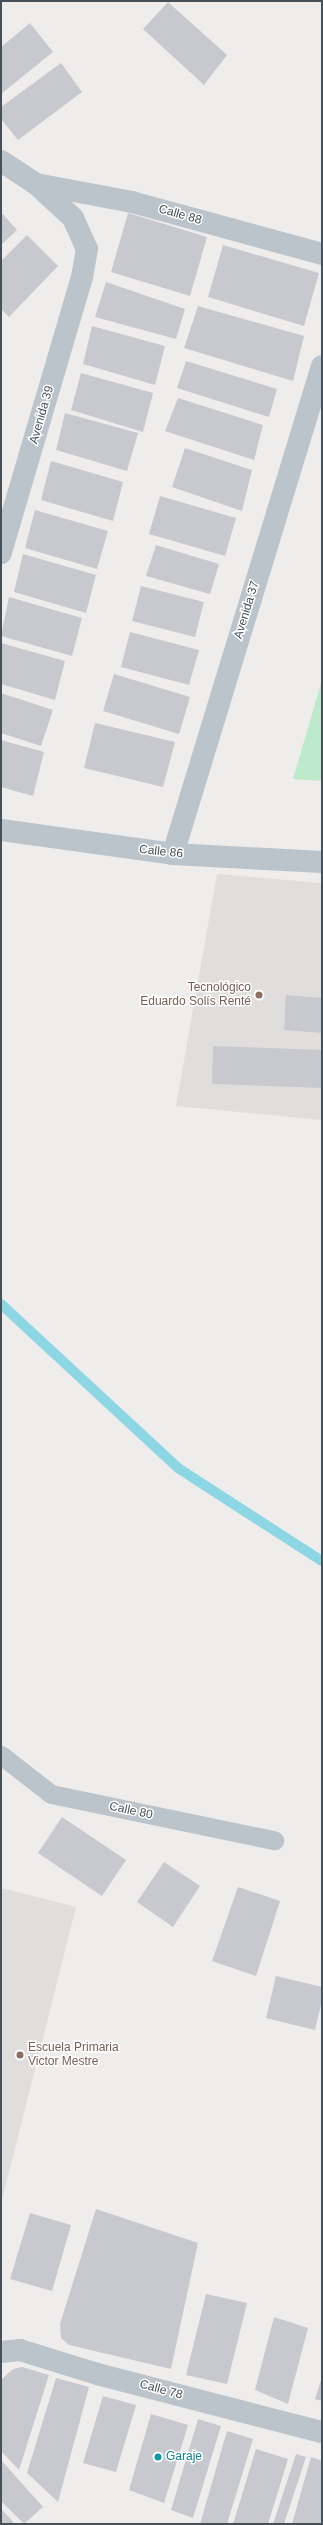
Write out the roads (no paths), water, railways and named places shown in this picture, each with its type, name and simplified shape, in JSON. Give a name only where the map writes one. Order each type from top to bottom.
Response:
[{"type":"street","name":"Calle 88","points":[[1,161],[36,184],[73,218],[87,249],[82,277]]},
{"type":"street","name":"Calle 88","points":[[36,184],[132,202],[322,254]]},
{"type":"street","name":"Avenida 39","points":[[1,553],[82,277]]},
{"type":"street","name":"Avenida 37","points":[[172,854],[322,366]]},
{"type":"street","name":"Calle 86","points":[[1,830],[172,854],[322,862]]},
{"type":"street","name":"Calle 78","points":[[1,2352],[20,2350],[97,2374],[322,2432]]},
{"type":"lane","name":"Calle 80","points":[[1,1755],[51,1794],[274,1840]]},
{"type":"waterway","points":[[1,1304],[178,1468],[322,1561]]},
{"type":"place","name":"Tecnológico Eduardo Solís Renté","points":[[259,995]]},
{"type":"place","name":"Escuela Primaria Victor Mestre","points":[[20,2055]]},
{"type":"place","name":"Garaje","points":[[158,2457]]}]
